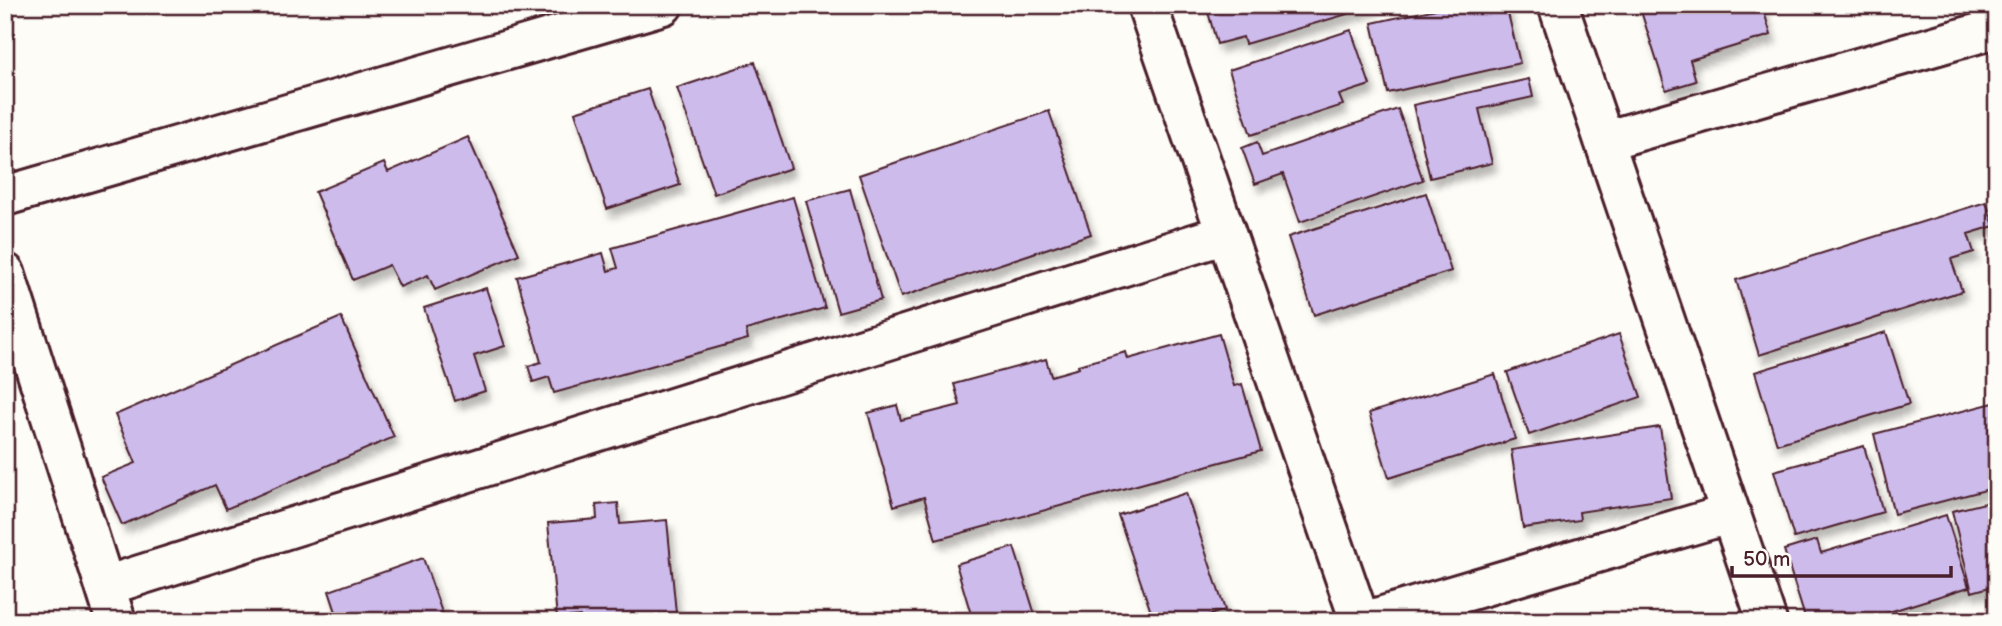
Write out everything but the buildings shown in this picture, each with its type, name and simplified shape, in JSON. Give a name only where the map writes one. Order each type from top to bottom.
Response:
[{"type":"street","points":[[5,196],[663,5]]},
{"type":"street","points":[[1147,5],[1360,621]]},
{"type":"street","points":[[1558,5],[1767,621]]},
{"type":"street","points":[[1604,141],[1995,33]]},
{"type":"street","points":[[5,273],[111,603],[1226,234]]},
{"type":"street","points":[[1366,621],[1729,514]]}]
